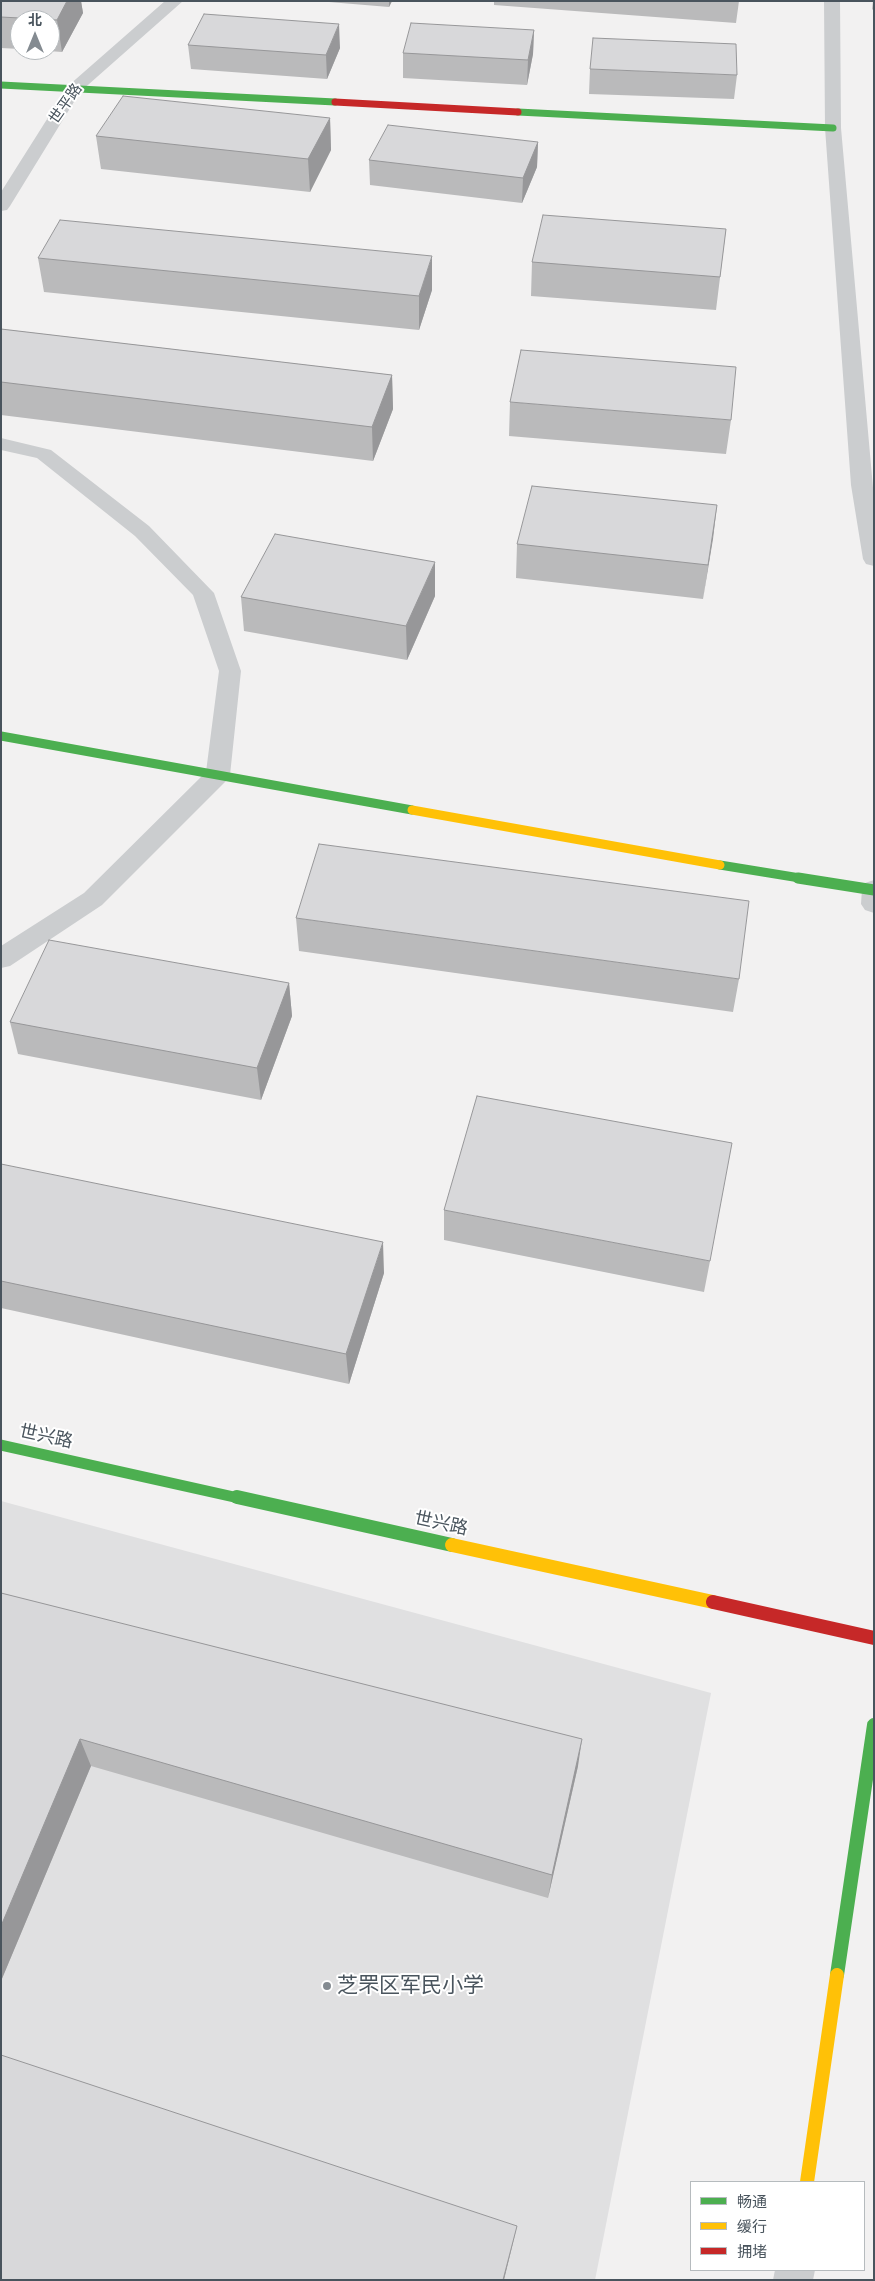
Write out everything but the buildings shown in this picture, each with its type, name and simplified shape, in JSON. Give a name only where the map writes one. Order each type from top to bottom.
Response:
[{"type":"street","name":"世平路","points":[[1,206],[74,89],[175,1]]},
{"type":"street","points":[[832,1],[833,128],[874,559]]},
{"type":"street","points":[[1,85],[833,128]]},
{"type":"street","points":[[1,444],[44,454],[142,531],[203,593],[230,671],[218,775],[93,899],[1,959]]},
{"type":"street","points":[[1,736],[874,893]]},
{"type":"street","name":"世兴路","points":[[1,1445],[874,1638]]},
{"type":"street","points":[[807,2181],[874,1726]]},
{"type":"shaded area","name":"芝罘区军民小学","points":[[1,1501],[711,1693],[595,2280],[1,2280]]},
{"type":"traffic: fast","points":[[1,85],[335,102]]},
{"type":"traffic: fast","points":[[518,112],[833,128]]},
{"type":"traffic: fast","points":[[1,736],[412,810]]},
{"type":"traffic: fast","points":[[720,865],[874,890]]},
{"type":"traffic: fast","points":[[1,1445],[452,1545]]},
{"type":"traffic: fast","points":[[837,1975],[874,1725]]},
{"type":"traffic: slow","points":[[412,810],[720,865]]},
{"type":"traffic: slow","points":[[452,1545],[713,1602]]},
{"type":"traffic: slow","points":[[807,2181],[837,1975]]},
{"type":"traffic: jam","points":[[335,102],[518,112]]},
{"type":"traffic: jam","points":[[713,1602],[874,1638]]},
{"type":"place","name":"芝罘区军民小学","points":[[327,1986]]}]
